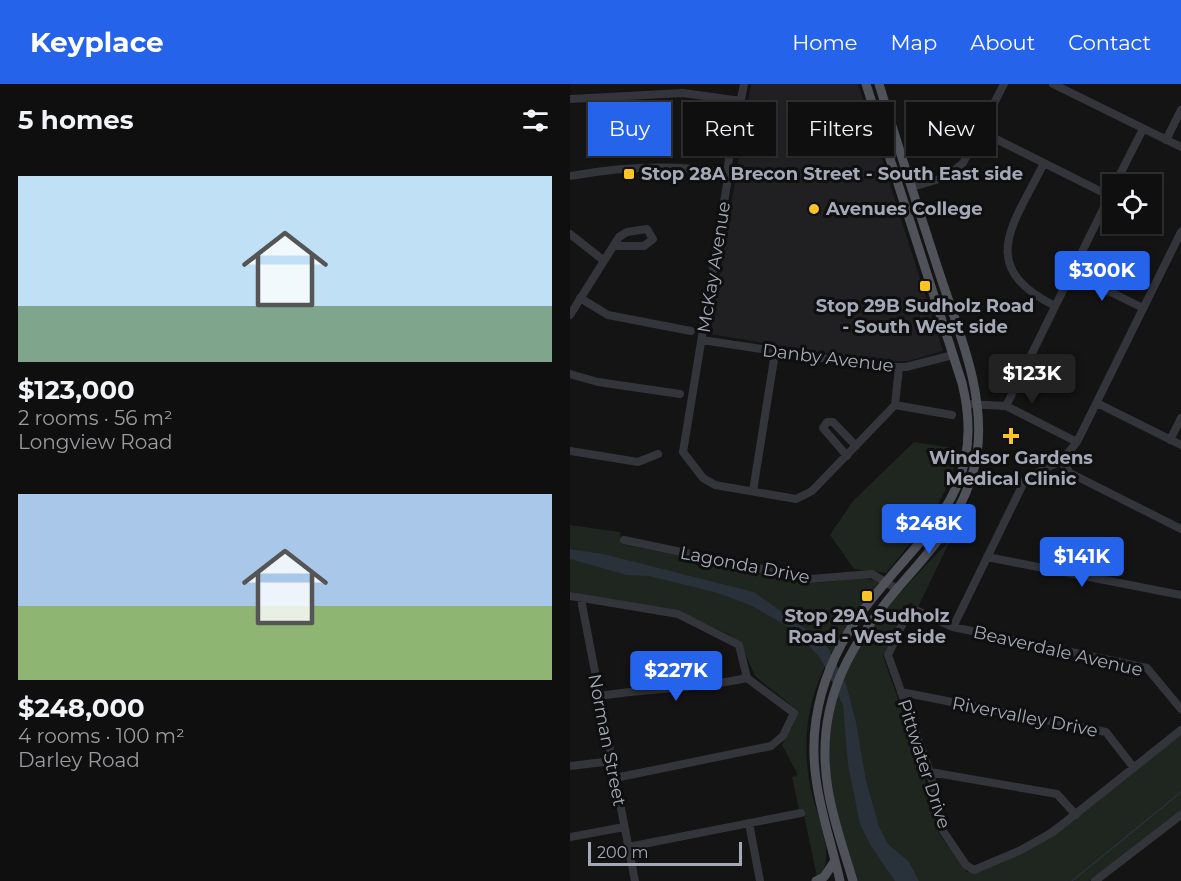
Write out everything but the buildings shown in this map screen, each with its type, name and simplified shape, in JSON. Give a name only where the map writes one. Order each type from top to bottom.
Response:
[{"type":"main road","points":[[844,880],[834,862],[814,775],[814,732],[821,697],[839,649],[857,618],[933,528],[955,490],[966,452],[966,404],[953,355],[866,84]]},
{"type":"main road","points":[[844,880],[826,778],[825,741],[830,710],[847,658],[868,623],[947,531],[964,500],[977,454],[977,404],[965,354],[879,84]]},
{"type":"main road","points":[[915,236],[927,233]]},
{"type":"main road","points":[[953,355],[965,354]]},
{"type":"main road","points":[[816,881],[824,877],[834,862]]},
{"type":"street","name":"McKay Avenue","points":[[744,84],[729,165],[725,172],[727,184],[683,452],[702,478],[715,485],[753,490]]},
{"type":"street","points":[[995,102],[1004,84]]},
{"type":"street","points":[[1053,84],[1181,147]]},
{"type":"street","points":[[570,99],[683,93],[741,101]]},
{"type":"street","points":[[1166,140],[1181,110]]},
{"type":"street","points":[[1120,174],[1143,129]]},
{"type":"street","points":[[996,139],[1102,188]]},
{"type":"street","points":[[912,187],[952,173],[968,156]]},
{"type":"street","points":[[1044,163],[1010,234],[1007,260],[1021,286],[1055,306]]},
{"type":"street","points":[[570,171],[683,167],[725,172]]},
{"type":"street","points":[[570,176],[586,172]]},
{"type":"street","points":[[1006,406],[1102,212]]},
{"type":"street","points":[[570,234],[603,260]]},
{"type":"street","points":[[953,627],[1026,478],[1061,461],[1077,442],[1180,234]]},
{"type":"street","points":[[570,315],[614,246]]},
{"type":"street","points":[[1072,273],[1143,308]]},
{"type":"street","points":[[580,298],[608,315],[691,331]]},
{"type":"street","name":"Danby Avenue","points":[[702,340],[775,353],[899,367],[953,355]]},
{"type":"street","points":[[775,353],[753,490],[796,499],[812,491],[895,405],[899,367]]},
{"type":"street","points":[[570,374],[598,382],[680,394]]},
{"type":"street","points":[[1097,403],[1181,445]]},
{"type":"street","points":[[966,404],[1006,406],[1077,442]]},
{"type":"street","points":[[895,405],[952,415]]},
{"type":"street","points":[[1170,440],[1181,418]]},
{"type":"street","points":[[847,456],[824,428],[827,422],[833,422],[856,446]]},
{"type":"street","points":[[570,451],[638,462],[658,454]]},
{"type":"street","points":[[1061,461],[1070,472],[1181,529]]},
{"type":"street","name":"Lagonda Drive","points":[[624,540],[810,579],[840,579],[866,573],[877,575],[897,589]]},
{"type":"street","points":[[1060,571],[1065,546]]},
{"type":"street","points":[[987,557],[1181,594]]},
{"type":"street","points":[[570,596],[678,614],[740,645],[747,678],[794,713],[783,736],[771,746],[615,778]]},
{"type":"street","name":"Norman Street","points":[[580,599],[635,881]]},
{"type":"street","name":"Beaverdale Avenue","points":[[888,655],[908,612],[913,609],[953,627],[1147,668],[1181,709]]},
{"type":"street","name":"Pittwater Drive","points":[[888,655],[930,772],[944,831],[970,869],[980,869],[1019,851],[1076,815]]},
{"type":"street","points":[[599,696],[635,690],[710,687],[747,678]]},
{"type":"street","name":"Rivervalley Drive","points":[[901,692],[1106,732],[1134,768]]},
{"type":"street","points":[[930,772],[1057,794],[1076,815],[1181,730]]},
{"type":"street","points":[[570,766],[612,761]]},
{"type":"street","points":[[628,847],[801,813]]},
{"type":"street","points":[[1095,881],[1181,815]]},
{"type":"street","points":[[749,823],[760,881]]},
{"type":"street","points":[[570,837],[624,827]]},
{"type":"shaded area","name":"Avenues College","points":[[751,84],[858,84],[864,102],[788,102],[788,156],[881,156],[943,351],[908,361],[878,362],[710,334],[739,156],[776,156],[776,102],[748,102]]},
{"type":"shaded area","points":[[914,442],[958,449],[948,484],[931,515],[886,573],[854,569],[830,535],[853,501]]},
{"type":"shaded area","points":[[570,525],[620,532],[621,544],[816,583],[856,579],[880,581],[831,653],[812,703],[807,730],[807,759],[811,790],[825,843],[826,854],[822,874],[817,877],[803,811],[799,810],[792,777],[798,775],[782,745],[792,727],[797,710],[755,676],[741,644],[730,635],[678,611],[570,592]]},
{"type":"shaded area","points":[[950,541],[918,607],[911,603],[907,605],[883,656],[924,774],[939,834],[967,872],[1019,851],[1181,731],[1181,811],[1089,881],[855,881],[830,784],[828,754],[830,726],[836,700],[845,674],[873,627],[909,583]]},
{"type":"shaded area","points":[[570,549],[603,554],[754,592],[817,637],[828,648],[846,684],[856,722],[866,781],[879,826],[887,843],[909,862],[919,881],[895,881],[871,846],[860,824],[848,764],[843,705],[821,659],[794,630],[752,606],[718,593],[649,576],[627,575],[570,559]]},
{"type":"waterway","points":[[1072,881],[1181,792]]},
{"type":"place","name":"Stop 28A Brecon Street - South East side","points":[[629,174]]},
{"type":"place","name":"Avenues College","points":[[814,209]]},
{"type":"place","name":"Stop 29B Sudholz Road - South West side","points":[[925,286]]},
{"type":"place","name":"Windsor Gardens Medical Clinic","points":[[1011,436]]},
{"type":"place","name":"Stop 29A Sudholz Road - West side","points":[[867,596]]}]
